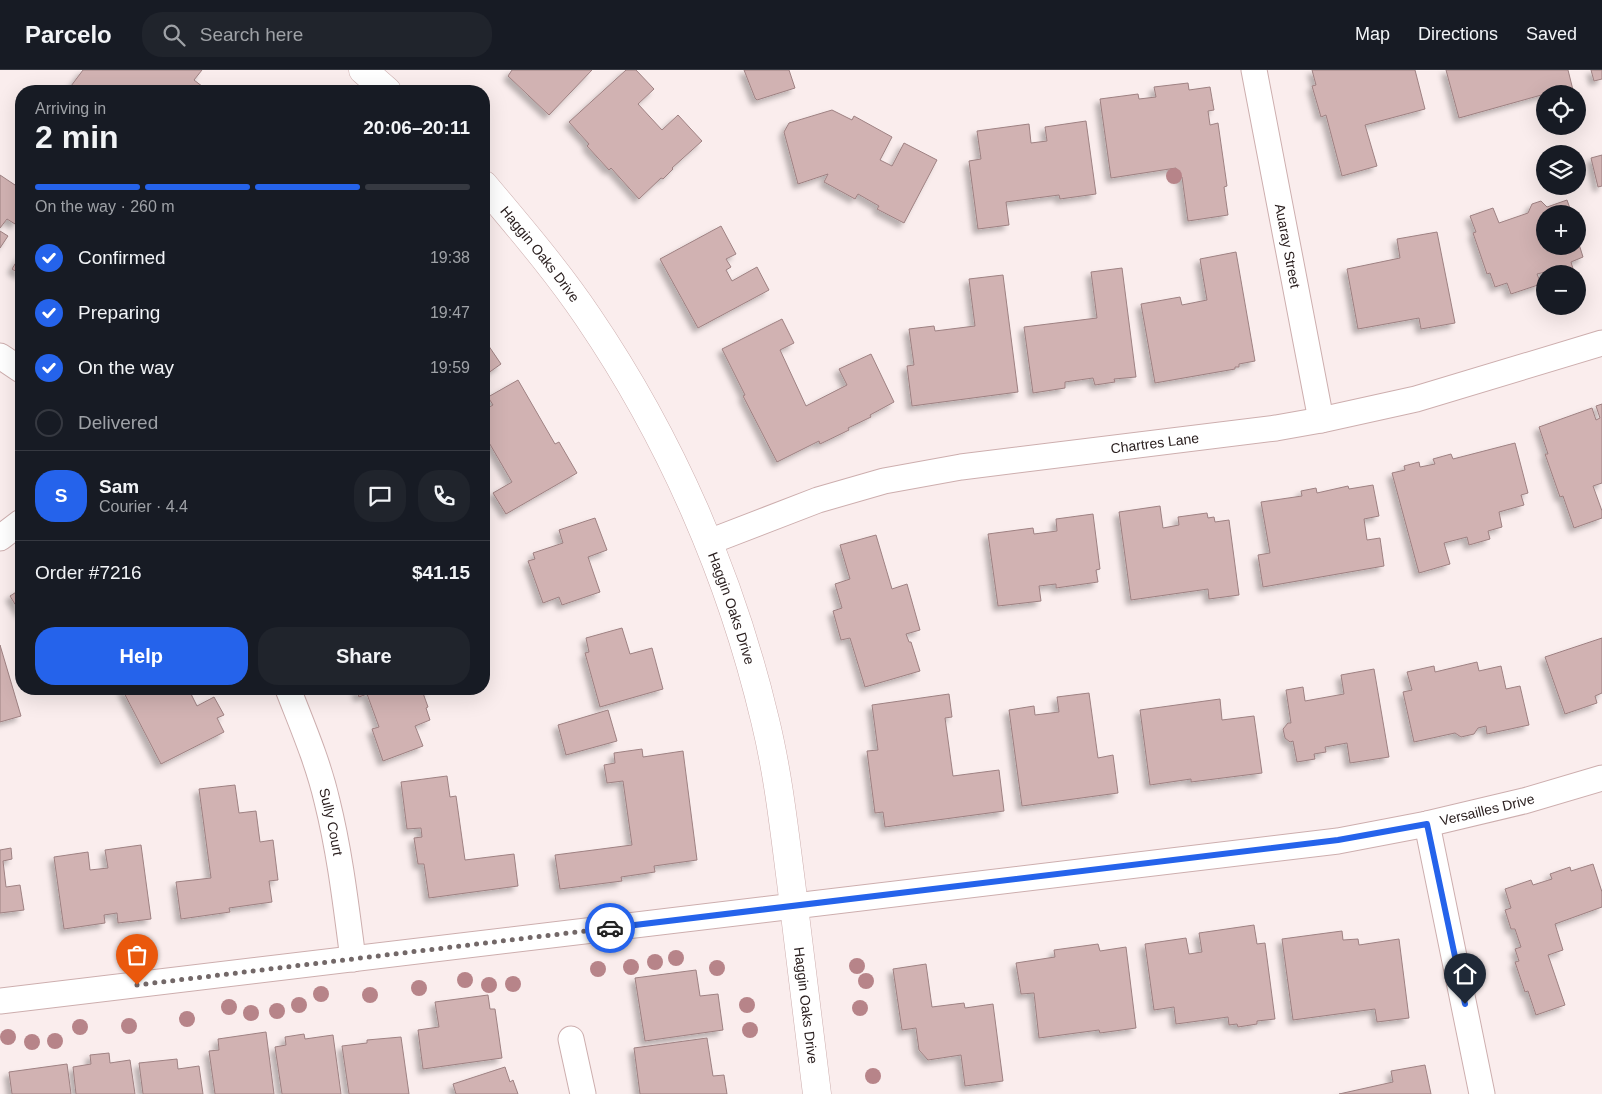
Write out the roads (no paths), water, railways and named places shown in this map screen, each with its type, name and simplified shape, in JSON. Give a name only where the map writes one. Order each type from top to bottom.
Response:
[{"type":"street","points":[[363,70],[380,85]]},
{"type":"street","name":"Auaray Street","points":[[1254,70],[1321,420]]},
{"type":"street","name":"Haggin Oaks Drive","points":[[490,192],[550,265],[588,318],[633,388],[672,461],[709,542],[744,640],[765,721],[781,802],[816,1094]]},
{"type":"street","name":"Chartres Lane","points":[[709,542],[818,500],[884,481],[961,467],[1276,428],[1321,420],[1416,399],[1602,343]]},
{"type":"street","points":[[0,356],[15,366]]},
{"type":"street","points":[[0,538],[15,527]]},
{"type":"street","name":"Sully Court","points":[[290,695],[307,737],[327,799],[340,863],[353,959]]},
{"type":"street","name":"Versailles Drive","points":[[0,1001],[1338,840],[1427,824],[1524,801],[1602,778]]},
{"type":"street","points":[[1427,824],[1482,1094]]},
{"type":"street","points":[[571,1039],[584,1094]]}]
